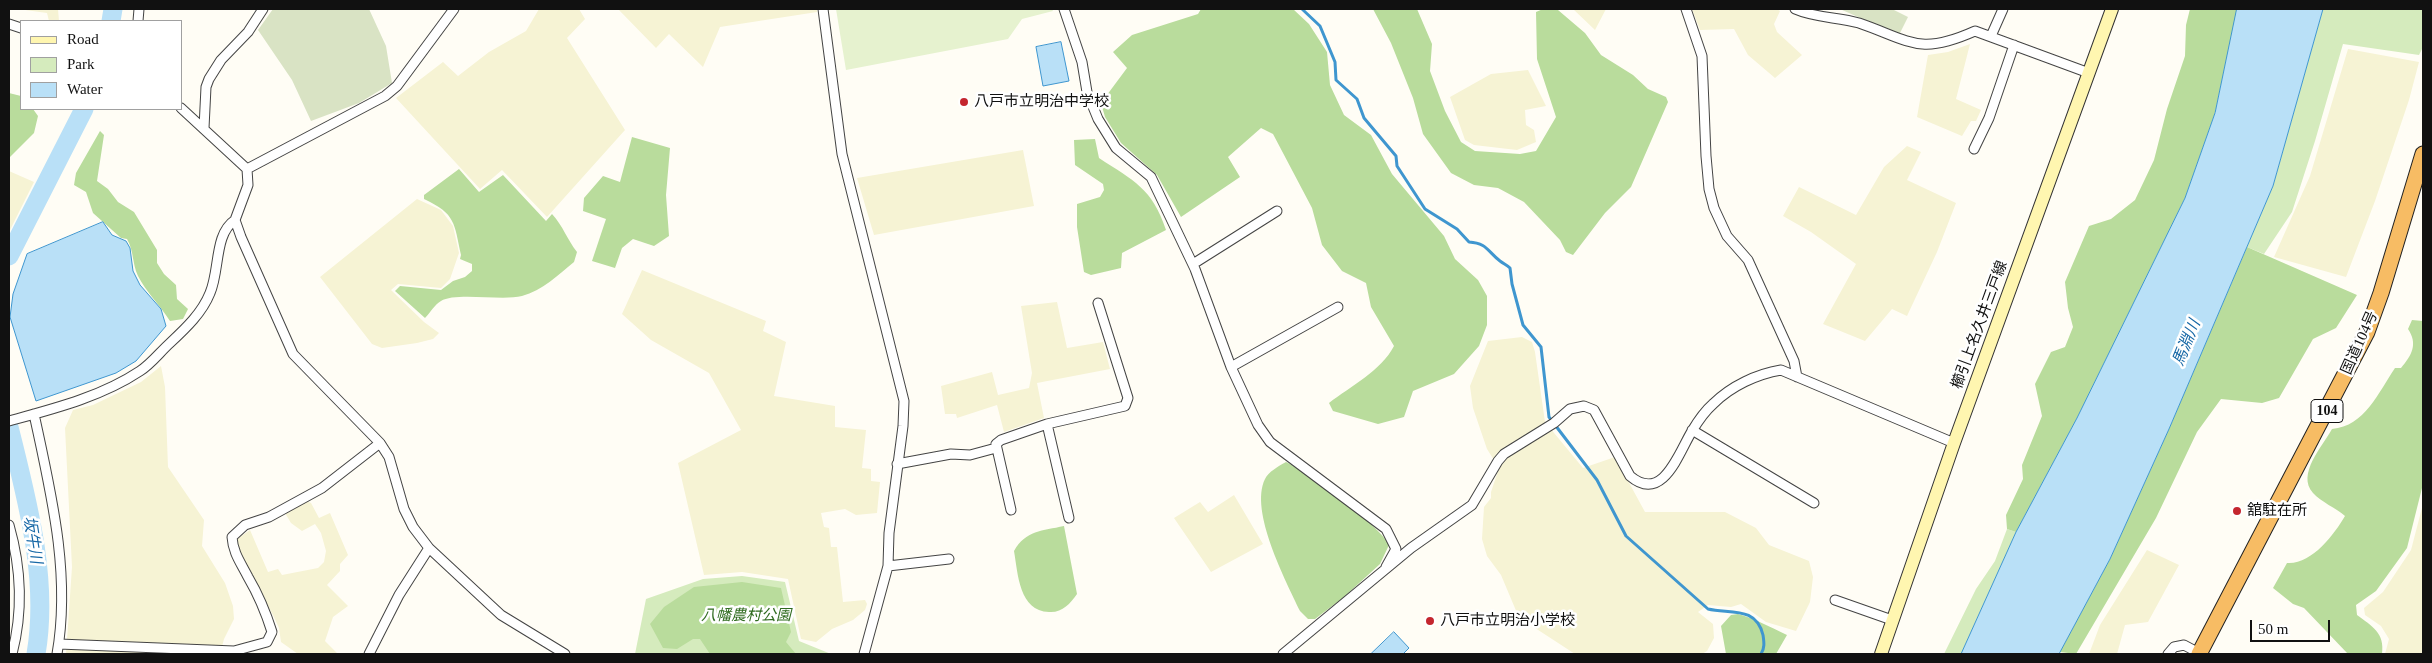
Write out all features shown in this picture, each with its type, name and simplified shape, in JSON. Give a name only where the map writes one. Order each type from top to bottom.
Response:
[{"type":"highway","name":"国道104号","points":[[2199,653],[2367,332],[2381,293],[2423,154]]},
{"type":"main road","name":"櫛引上名久井三戸線","points":[[1881,654],[1954,443],[2112,9]]},
{"type":"street","points":[[204,128],[206,87],[209,79],[221,60],[248,32],[263,9]]},
{"type":"street","points":[[247,169],[385,96],[397,86],[454,9]]},
{"type":"street","points":[[823,9],[842,154],[904,401],[888,566],[864,654]]},
{"type":"street","points":[[1064,9],[1082,62],[1087,92],[1098,119],[1116,148],[1151,177],[1193,264],[1231,367],[1258,424],[1270,442],[1386,528],[1396,549],[1383,571]]},
{"type":"street","points":[[1686,9],[1702,56],[1706,156],[1714,208],[1727,236],[1748,260],[1794,361],[1797,377]]},
{"type":"street","points":[[1795,9],[1858,23],[1904,42],[1932,45],[1954,40],[1975,31],[2089,74]]},
{"type":"street","points":[[1991,36],[2003,9]]},
{"type":"street","points":[[1974,149],[1989,118],[2014,45]]},
{"type":"street","points":[[182,109],[247,169],[248,185],[236,220],[240,237],[293,354],[380,442],[389,457],[404,509],[413,527],[429,548],[501,615],[566,654]]},
{"type":"street","points":[[1193,264],[1277,210]]},
{"type":"street","points":[[9,421],[71,403],[140,371],[197,316],[211,291],[223,235],[228,225],[236,220]]},
{"type":"street","points":[[1011,510],[996,444],[1001,440],[1047,424],[1126,406],[1128,398],[1098,303]]},
{"type":"street","points":[[1231,367],[1338,307]]},
{"type":"street","points":[[1283,654],[1411,548],[1472,506],[1504,454],[1554,423],[1570,409],[1584,406],[1594,410],[1630,476],[1638,483],[1648,484],[1661,480],[1670,471],[1692,430],[1714,403],[1762,373],[1781,370],[1954,443]]},
{"type":"street","points":[[34,414],[58,534],[62,586],[57,654]]},
{"type":"street","points":[[1047,424],[1069,518]]},
{"type":"street","points":[[1692,430],[1814,503]]},
{"type":"street","points":[[59,644],[234,651],[267,642],[272,632],[268,620],[249,578],[232,549],[232,537],[245,525],[269,517],[322,488],[380,442]]},
{"type":"street","points":[[897,464],[951,454],[970,455],[996,448]]},
{"type":"street","points":[[9,525],[16,547],[19,576],[17,635],[12,654]]},
{"type":"street","points":[[369,654],[399,595],[429,548]]},
{"type":"street","points":[[888,566],[949,558]]},
{"type":"street","points":[[1835,600],[1892,620]]},
{"type":"street","points":[[2168,654],[2174,647],[2184,645],[2199,653]]},
{"type":"shaded area","points":[[18,9],[58,9],[59,20],[49,20],[47,13]]},
{"type":"shaded area","points":[[539,9],[579,9],[585,19],[567,38],[625,130],[547,217],[502,170],[480,189],[396,98],[443,62],[458,76],[489,52],[526,31]]},
{"type":"shaded area","points":[[618,9],[817,9],[817,12],[720,27],[703,67],[669,34],[656,48]]},
{"type":"shaded area","points":[[1573,9],[1606,9],[1595,30]]},
{"type":"shaded area","points":[[1692,9],[1777,9],[1780,11],[1774,24],[1777,32],[1802,55],[1775,78],[1748,55],[1734,29],[1700,30]]},
{"type":"shaded area","points":[[1970,44],[1956,99],[1981,110],[1976,121],[1971,121],[1962,136],[1917,117],[1928,55],[1948,52]]},
{"type":"shaded area","points":[[2348,49],[2419,62],[2409,100],[2375,201],[2346,277],[2274,257],[2310,176]]},
{"type":"shaded area","points":[[1528,70],[1546,106],[1525,110],[1526,125],[1534,130],[1536,142],[1517,150],[1474,145],[1465,140],[1450,97],[1491,74]]},
{"type":"shaded area","points":[[1907,146],[1921,152],[1907,180],[1956,203],[1937,252],[1907,316],[1892,309],[1865,341],[1823,324],[1856,264],[1811,232],[1783,216],[1799,187],[1856,215],[1884,167]]},
{"type":"shaded area","points":[[1023,150],[1034,206],[874,235],[857,178]]},
{"type":"shaded area","points":[[9,171],[34,182],[9,232]]},
{"type":"shaded area","points":[[417,199],[441,210],[453,226],[459,253],[450,279],[441,288],[398,284],[391,290],[424,322],[439,333],[433,339],[382,348],[372,344],[320,277]]},
{"type":"shaded area","points":[[642,270],[766,321],[763,331],[786,342],[774,396],[835,406],[835,427],[866,430],[862,468],[871,469],[871,481],[880,482],[877,513],[856,515],[845,509],[821,513],[824,527],[829,528],[831,547],[837,547],[843,602],[865,600],[867,604],[865,610],[853,620],[832,629],[816,642],[801,639],[788,579],[742,572],[704,575],[678,463],[741,430],[709,373],[651,340],[622,314]]},
{"type":"shaded area","points":[[1057,302],[1067,348],[1103,342],[1110,369],[1037,383],[1044,418],[1004,432],[997,405],[957,418],[956,414],[945,414],[941,386],[992,372],[998,395],[1029,388],[1032,373],[1021,306]]},
{"type":"shaded area","points":[[1522,337],[1532,342],[1535,352],[1545,422],[1583,468],[1615,457],[1645,512],[1725,512],[1756,528],[1769,545],[1809,561],[1813,577],[1810,602],[1796,631],[1766,622],[1741,604],[1731,607],[1708,605],[1698,612],[1713,624],[1714,638],[1707,651],[1702,654],[1575,654],[1532,626],[1517,613],[1501,575],[1487,556],[1482,539],[1484,507],[1491,498],[1491,492],[1499,468],[1487,449],[1473,408],[1470,386],[1488,341]]},
{"type":"shaded area","points":[[161,366],[165,387],[168,467],[204,520],[202,546],[225,583],[233,606],[234,619],[224,639],[220,654],[66,654],[72,567],[65,428],[73,410],[93,405],[141,382]]},
{"type":"shaded area","points":[[1234,495],[1263,544],[1211,572],[1174,518],[1200,502],[1208,512]]},
{"type":"shaded area","points":[[307,501],[311,503],[319,518],[330,513],[348,555],[340,564],[340,571],[327,585],[348,606],[333,617],[325,641],[338,654],[298,654],[281,642],[279,628],[239,553],[237,544],[237,539],[250,530],[268,572],[278,569],[282,575],[318,568],[324,562],[326,551],[321,533],[315,524],[302,531],[291,523],[285,513]]},
{"type":"shaded area","points":[[2423,504],[2423,654],[2385,654],[2389,639],[2381,626],[2365,615],[2364,608],[2383,592],[2411,550]]},
{"type":"shaded area","points":[[2147,550],[2179,565],[2148,622],[2125,625],[2117,654],[2089,654],[2100,625]]},
{"type":"green space","points":[[273,9],[369,9],[386,46],[392,83],[359,103],[311,121],[292,80],[258,30]]},
{"type":"green space","points":[[836,9],[1052,9],[1053,11],[1022,19],[1008,39],[846,70]]},
{"type":"green space","points":[[1201,9],[1293,9],[1309,24],[1327,52],[1330,85],[1344,115],[1371,135],[1392,174],[1444,236],[1455,259],[1478,280],[1487,296],[1487,325],[1479,346],[1454,374],[1413,391],[1404,417],[1378,424],[1333,411],[1329,403],[1374,371],[1394,346],[1371,307],[1366,283],[1342,271],[1322,245],[1312,208],[1273,134],[1261,128],[1228,157],[1240,177],[1181,217],[1157,175],[1121,143],[1105,117],[1101,103],[1127,68],[1113,52],[1132,35],[1198,14]]},
{"type":"green space","points":[[1373,9],[1417,9],[1432,44],[1430,71],[1445,111],[1461,142],[1475,151],[1520,154],[1536,151],[1556,117],[1537,59],[1536,12],[1543,9],[1558,10],[1585,33],[1601,55],[1633,75],[1648,89],[1666,97],[1668,102],[1631,187],[1605,213],[1573,255],[1566,252],[1560,240],[1524,202],[1498,188],[1474,185],[1451,173],[1423,134],[1413,98],[1391,43]]},
{"type":"green space","points":[[1840,9],[1892,9],[1908,17],[1900,33],[1894,33]]},
{"type":"green space","points":[[2190,9],[2237,9],[2215,113],[2185,198],[2077,418],[2016,532],[2007,529],[2006,515],[2023,479],[2022,465],[2042,416],[2035,384],[2051,352],[2065,347],[2073,327],[2068,308],[2065,282],[2089,226],[2111,219],[2135,200],[2154,160],[2167,109],[2185,56],[2186,25]]},
{"type":"green space","points":[[2323,9],[2423,9],[2423,47],[2419,55],[2343,44],[2292,212],[2264,254],[2247,247],[2273,186]]},
{"type":"green space","points":[[9,93],[20,96],[20,110],[34,110],[38,116],[34,133],[9,158]]},
{"type":"green space","points":[[100,131],[104,135],[97,181],[108,189],[118,202],[134,212],[157,250],[157,263],[164,274],[176,285],[177,299],[188,309],[183,319],[170,321],[138,276],[127,239],[121,238],[93,213],[86,192],[74,185],[76,173]]},
{"type":"green space","points":[[632,137],[670,148],[666,195],[669,236],[654,246],[633,239],[622,248],[615,268],[592,261],[606,219],[583,211],[584,198],[603,176],[620,182]]},
{"type":"green space","points":[[1095,139],[1099,158],[1132,180],[1148,195],[1155,204],[1166,230],[1122,253],[1121,268],[1091,275],[1084,272],[1077,227],[1077,204],[1100,197],[1104,190],[1103,184],[1075,165],[1074,140]]},
{"type":"green space","points":[[459,169],[479,192],[503,175],[546,221],[552,214],[577,252],[574,262],[550,282],[529,294],[503,298],[448,298],[437,304],[425,318],[395,291],[400,286],[441,290],[472,271],[472,264],[460,259],[461,255],[455,227],[448,215],[424,199],[424,195]]},
{"type":"green space","points":[[2247,247],[2357,295],[2336,328],[2313,339],[2279,398],[2262,403],[2221,399],[2197,432],[2156,518],[2076,654],[2060,652],[2110,559],[2169,429]]},
{"type":"green space","points":[[2412,320],[2423,321],[2423,484],[2407,548],[2376,591],[2356,605],[2357,615],[2379,635],[2382,654],[2348,654],[2304,608],[2293,604],[2273,588],[2287,563],[2305,559],[2313,554],[2335,532],[2345,516],[2313,493],[2309,485],[2309,469],[2332,429],[2343,427],[2362,415],[2370,407],[2395,368],[2401,368],[2408,359],[2413,345],[2408,329]]},
{"type":"green space","points":[[1286,462],[1325,487],[1358,513],[1383,536],[1389,545],[1380,564],[1344,597],[1315,619],[1308,619],[1300,611],[1271,546],[1265,527],[1261,493],[1265,479],[1277,467]]},
{"type":"green space","points":[[1064,526],[1077,594],[1058,611],[1039,610],[1031,605],[1022,590],[1014,551],[1024,539],[1035,532]]},
{"type":"green space","points":[[2007,529],[2016,532],[1961,654],[1944,654],[1976,589],[1995,561]]},
{"type":"green space","name":"八幡農村公園","points":[[742,576],[785,582],[799,641],[831,654],[635,654],[646,599],[703,579]]},
{"type":"green space","name":"八幡農村公園","points":[[742,582],[781,588],[791,632],[786,642],[796,654],[710,654],[700,639],[693,639],[677,649],[663,648],[650,624],[664,607],[694,587]]},
{"type":"green space","points":[[1738,614],[1787,635],[1776,654],[1726,654],[1721,626],[1731,615]]},
{"type":"water","name":"馬淵川","points":[[2237,9],[2323,9],[2273,186],[2169,429],[2110,559],[2059,654],[1961,654],[2016,532],[2077,418],[2185,198],[2215,113]]},
{"type":"water","points":[[1061,42],[1069,81],[1043,86],[1036,47]]},
{"type":"water","points":[[103,222],[112,235],[126,241],[130,248],[133,271],[140,285],[161,309],[166,326],[136,361],[116,373],[36,401],[10,317],[13,294],[27,254]]},
{"type":"water","points":[[1394,632],[1409,648],[1403,654],[1371,654]]},
{"type":"waterway","name":"坂牛川","points":[[111,20],[113,9]]},
{"type":"waterway","points":[[1302,9],[1320,26],[1335,62],[1336,80],[1357,99],[1364,118],[1396,156],[1397,166],[1425,209],[1457,229],[1469,242],[1484,246],[1510,268],[1512,284],[1523,325],[1541,347],[1549,417],[1597,480],[1626,536],[1708,609],[1741,613],[1755,619],[1763,635],[1764,647],[1761,654]]},
{"type":"waterway","name":"坂牛川","points":[[9,256],[83,110]]},
{"type":"waterway","name":"坂牛川","points":[[9,427],[29,511],[38,568],[40,597],[36,654]]},
{"type":"place","name":"八戸市立明治中学校","points":[[964,102]]},
{"type":"place","name":"舘駐在所","points":[[2237,511]]},
{"type":"place","name":"八戸市立明治小学校","points":[[1430,621]]}]
